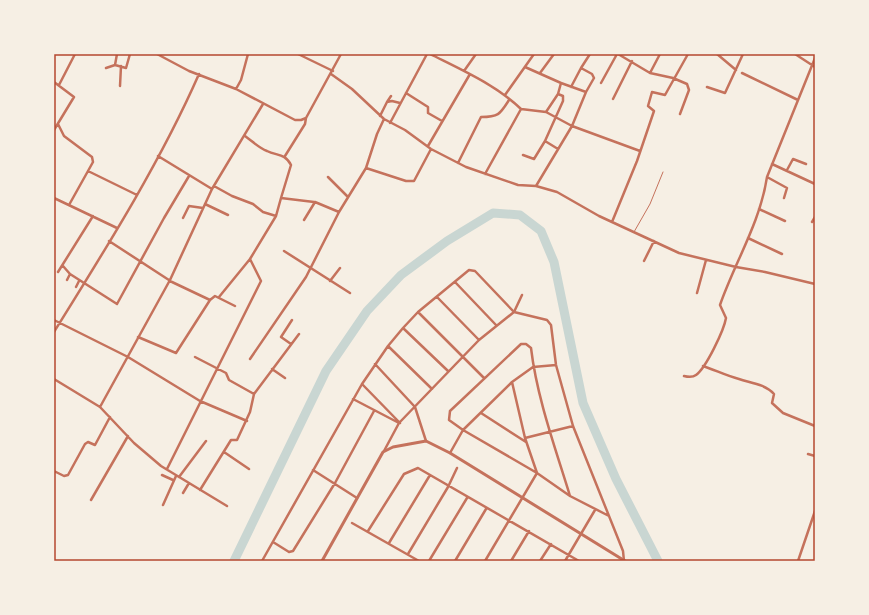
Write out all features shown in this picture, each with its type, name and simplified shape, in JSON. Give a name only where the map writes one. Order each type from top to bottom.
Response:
[{"type":"street","points":[[59,85],[75,54]]},
{"type":"street","points":[[115,65],[117,54]]},
{"type":"street","points":[[106,68],[115,65],[126,68],[130,54]]},
{"type":"street","points":[[157,54],[199,74],[236,89],[297,120],[306,118]]},
{"type":"street","points":[[236,89],[241,80],[248,54]]},
{"type":"street","points":[[298,54],[332,72],[384,120],[405,130],[431,149],[458,163],[485,174],[522,186],[536,186],[562,193],[612,222],[679,253],[736,268],[765,272],[815,284]]},
{"type":"street","points":[[285,156],[305,124],[306,118],[341,54]]},
{"type":"street","points":[[390,122],[427,54]]},
{"type":"street","points":[[430,54],[470,74],[505,95],[521,109],[546,112],[572,126],[640,151]]},
{"type":"street","points":[[464,71],[476,54]]},
{"type":"street","points":[[505,95],[534,54]]},
{"type":"street","points":[[540,73],[554,54]]},
{"type":"street","points":[[571,87],[590,54]]},
{"type":"street","points":[[601,83],[617,54],[650,72],[673,78],[689,87],[680,114]]},
{"type":"street","points":[[650,72],[660,54]]},
{"type":"street","points":[[612,222],[654,111],[648,106],[652,92],[664,95],[688,54]]},
{"type":"street","points":[[717,54],[736,70]]},
{"type":"street","points":[[707,87],[725,93],[743,54]]},
{"type":"street","points":[[795,54],[813,66]]},
{"type":"street","points":[[684,376],[694,376],[703,366],[720,337],[726,314],[720,305],[759,209],[772,164],[815,58]]},
{"type":"street","points":[[612,99],[632,61]]},
{"type":"street","points":[[120,86],[121,66]]},
{"type":"street","points":[[525,67],[586,92]]},
{"type":"street","points":[[536,186],[572,126],[594,75],[581,68]]},
{"type":"street","points":[[742,73],[798,100]]},
{"type":"street","points":[[54,332],[137,195],[182,111],[199,74]]},
{"type":"street","points":[[428,146],[470,74]]},
{"type":"street","points":[[54,82],[74,97],[54,130]]},
{"type":"street","points":[[546,112],[558,94],[561,83]]},
{"type":"street","points":[[406,93],[428,107],[428,114],[442,121]]},
{"type":"street","points":[[523,155],[534,159],[545,141],[564,98],[558,94]]},
{"type":"street","points":[[380,116],[391,96]]},
{"type":"street","points":[[458,163],[481,117],[498,115],[501,113],[509,100]]},
{"type":"street","points":[[387,102],[392,101],[400,104]]},
{"type":"street","points":[[100,406],[170,280],[212,189],[263,104]]},
{"type":"street","points":[[485,174],[521,109]]},
{"type":"street","points":[[250,359],[282,314],[311,269],[339,212],[366,168],[377,134],[384,120]]},
{"type":"street","points":[[58,124],[64,136],[92,157],[93,162],[69,205]]},
{"type":"street","points":[[219,297],[250,259],[276,216],[291,165],[285,156],[266,151],[245,136]]},
{"type":"street","points":[[545,141],[558,149]]},
{"type":"street","points":[[366,168],[406,181],[414,181],[431,149]]},
{"type":"street","points":[[158,156],[212,189]]},
{"type":"street","points":[[787,170],[793,159],[806,164]]},
{"type":"street","points":[[772,164],[815,184]]},
{"type":"street","points":[[88,171],[137,195]]},
{"type":"street","points":[[62,266],[83,284],[117,304],[189,176]]},
{"type":"street","points":[[328,177],[348,197]]},
{"type":"street","points":[[767,177],[787,188],[784,198]]},
{"type":"street","points":[[214,186],[232,196],[253,204],[263,212],[276,216]]},
{"type":"street","points":[[54,198],[116,228]]},
{"type":"street","points":[[281,198],[314,202],[339,212]]},
{"type":"street","points":[[304,220],[314,202]]},
{"type":"street","points":[[205,204],[228,215]]},
{"type":"street","points":[[183,218],[189,206],[204,208]]},
{"type":"street","points":[[759,209],[785,221]]},
{"type":"street","points":[[58,272],[93,216]]},
{"type":"street","points":[[812,222],[815,217]]},
{"type":"street","points":[[748,238],[782,254]]},
{"type":"street","points":[[110,241],[170,280],[210,300]]},
{"type":"street","points":[[644,261],[654,241]]},
{"type":"street","points":[[284,251],[350,293]]},
{"type":"street","points":[[167,469],[261,280],[250,259]]},
{"type":"street","points":[[697,293],[706,260]]},
{"type":"street","points":[[330,281],[340,268]]},
{"type":"street","points":[[262,561],[362,384],[388,346],[418,312],[469,270],[475,270],[514,312],[550,322],[556,365],[573,426],[624,551],[625,561]]},
{"type":"street","points":[[67,280],[70,274]]},
{"type":"street","points":[[76,287],[79,281]]},
{"type":"street","points":[[455,282],[496,325]]},
{"type":"street","points":[[322,561],[400,423],[479,340],[514,312],[522,295]]},
{"type":"street","points":[[138,337],[176,353],[213,296],[219,297],[235,306]]},
{"type":"street","points":[[437,297],[479,340]]},
{"type":"street","points":[[418,312],[484,378]]},
{"type":"street","points":[[54,320],[128,357],[200,401],[246,421]]},
{"type":"street","points":[[291,344],[281,337],[292,320]]},
{"type":"street","points":[[403,328],[448,371]]},
{"type":"street","points":[[200,490],[231,440],[237,440],[240,436],[254,394],[299,334]]},
{"type":"street","points":[[570,496],[549,432],[533,367],[531,348],[524,344],[518,346],[449,413],[450,421],[537,473],[570,496],[609,516]]},
{"type":"street","points":[[388,346],[432,389]]},
{"type":"street","points":[[195,357],[227,373],[229,380],[254,394]]},
{"type":"street","points":[[375,364],[415,407],[426,441]]},
{"type":"street","points":[[450,453],[463,430],[512,382],[533,367],[556,365]]},
{"type":"street","points":[[703,366],[740,380],[755,383],[774,394],[772,403],[783,413],[815,426]]},
{"type":"street","points":[[272,370],[285,378]]},
{"type":"street","points":[[54,379],[100,406],[150,457],[177,476],[227,506]]},
{"type":"street","points":[[512,382],[525,438],[537,473]]},
{"type":"street","points":[[362,384],[400,423]]},
{"type":"street","points":[[353,400],[400,423]]},
{"type":"street","points":[[273,542],[290,552],[293,551],[335,483],[374,411]]},
{"type":"street","points":[[481,413],[527,442]]},
{"type":"street","points":[[54,472],[64,476],[68,475],[85,445],[88,442],[95,445],[110,417]]},
{"type":"street","points":[[525,438],[573,426]]},
{"type":"street","points":[[91,500],[128,436]]},
{"type":"street","points":[[163,505],[173,480],[206,440]]},
{"type":"street","points":[[383,452],[393,447],[426,441],[450,453],[625,561]]},
{"type":"street","points":[[224,452],[249,469]]},
{"type":"street","points":[[808,454],[815,456]]},
{"type":"street","points":[[368,531],[404,474],[418,468],[467,498],[529,531],[580,561]]},
{"type":"street","points":[[408,554],[448,487],[457,468]]},
{"type":"street","points":[[313,470],[357,498]]},
{"type":"street","points":[[485,561],[521,497],[537,473]]},
{"type":"street","points":[[162,475],[173,480]]},
{"type":"street","points":[[389,543],[430,475]]},
{"type":"street","points":[[183,493],[189,483]]},
{"type":"street","points":[[429,561],[467,498]]},
{"type":"street","points":[[455,561],[486,508]]},
{"type":"street","points":[[565,561],[595,510]]},
{"type":"street","points":[[798,561],[815,511]]},
{"type":"street","points":[[352,523],[419,561]]},
{"type":"street","points":[[511,561],[529,531]]},
{"type":"street","points":[[540,561],[551,544]]},
{"type":"lane","points":[[634,232],[650,204],[663,172]]},
{"type":"waterway","points":[[234,561],[326,371],[367,311],[401,275],[447,241],[493,213],[520,215],[541,231],[554,262],[583,403],[616,479],[658,561]]}]
